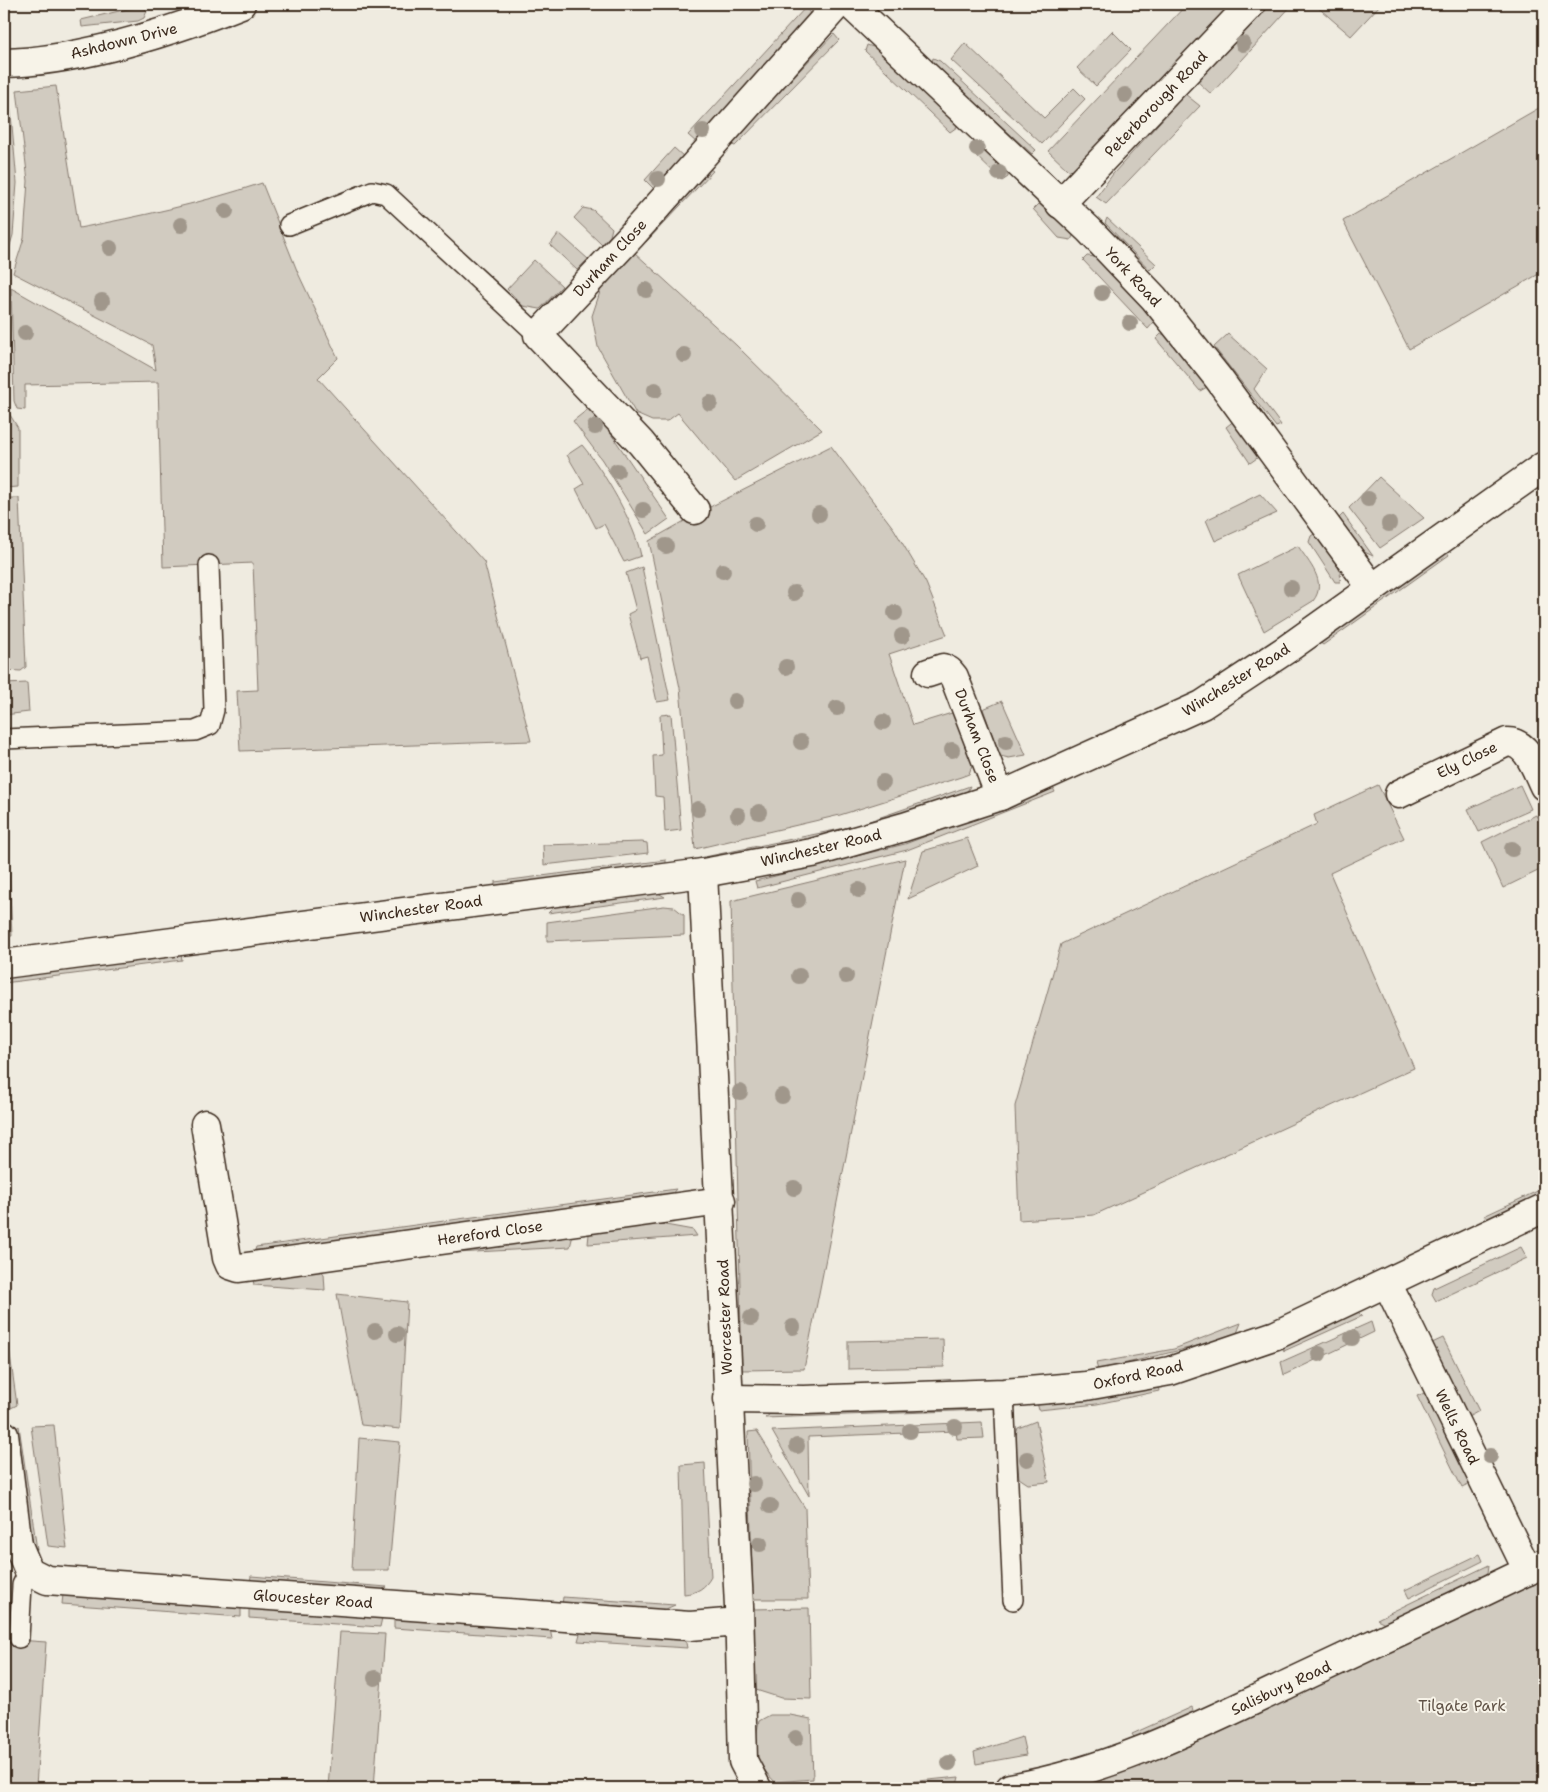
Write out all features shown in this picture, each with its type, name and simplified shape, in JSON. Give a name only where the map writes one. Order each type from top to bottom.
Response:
[{"type":"street","name":"Ashdown Drive","points":[[4,63],[82,53],[187,25],[241,4]]},
{"type":"street","name":"Durham Close","points":[[538,335],[631,236],[838,4]]},
{"type":"street","name":"York Road","points":[[850,4],[1060,204],[1154,298],[1218,378],[1372,588]]},
{"type":"street","name":"Peterborough Road","points":[[1060,204],[1251,4]]},
{"type":"street","points":[[538,335],[641,443],[695,510]]},
{"type":"street","name":"Winchester Road","points":[[4,964],[703,873],[812,852],[904,828],[1000,796],[1202,704],[1287,649],[1544,466]]},
{"type":"street","name":"Durham Close","points":[[928,673],[943,668],[954,677],[1000,796]]},
{"type":"street","name":"Ely Close","points":[[1399,794],[1507,742],[1514,742],[1526,751],[1544,786]]},
{"type":"street","name":"Worcester Road","points":[[703,873],[739,1622],[743,1761],[757,1788]]},
{"type":"street","name":"Hereford Close","points":[[205,1124],[226,1258],[230,1265],[240,1268],[326,1254],[720,1201]]},
{"type":"street","name":"Oxford Road","points":[[728,1399],[804,1400],[1004,1393],[1086,1386],[1170,1371],[1276,1335],[1544,1208]]},
{"type":"street","name":"Wells Road","points":[[1387,1283],[1536,1567]]},
{"type":"street","points":[[4,1435],[18,1545],[29,1571]]},
{"type":"street","name":"Salisbury Road","points":[[1010,1788],[1035,1784],[1118,1758],[1194,1729],[1536,1567]]},
{"type":"street","name":"Gloucester Road","points":[[29,1571],[37,1576],[57,1582],[392,1603],[690,1626],[739,1622]]},
{"type":"lane","points":[[289,225],[364,194],[372,192],[386,194],[538,335]]},
{"type":"lane","points":[[4,738],[195,731],[210,724],[214,710],[209,565]]},
{"type":"lane","points":[[1004,1393],[1013,1600]]},
{"type":"lane","points":[[19,1638],[22,1585],[29,1571]]},
{"type":"green space","points":[[1187,4],[1239,4],[1076,170],[1068,170],[1048,151]]},
{"type":"green space","points":[[1272,4],[1293,4],[1211,94],[1197,81]]},
{"type":"green space","points":[[1314,4],[1381,4],[1351,36]]},
{"type":"green space","points":[[143,7],[147,11],[144,18],[138,21],[82,27],[81,20]]},
{"type":"green space","points":[[806,7],[812,17],[697,143],[688,135]]},
{"type":"green space","points":[[1112,31],[1131,50],[1096,86],[1077,68]]},
{"type":"green space","points":[[834,34],[839,40],[735,146],[730,144]]},
{"type":"green space","points":[[965,43],[1044,118],[1074,88],[1085,99],[1042,144],[951,60]]},
{"type":"green space","points":[[867,45],[876,48],[955,120],[957,127],[950,132],[865,51]]},
{"type":"green space","points":[[933,58],[940,61],[1036,150],[1032,154],[932,63]]},
{"type":"green space","points":[[56,86],[79,228],[126,219],[217,197],[262,183],[298,273],[338,358],[318,378],[484,562],[531,741],[240,751],[237,691],[258,690],[253,563],[163,567],[158,382],[25,385],[25,410],[17,409],[14,401],[11,288],[156,370],[152,345],[13,273],[24,238],[28,181],[17,90]]},
{"type":"green space","points":[[9,91],[17,183],[13,235],[4,266],[4,92]]},
{"type":"green space","points":[[1185,94],[1200,106],[1106,204],[1096,197],[1113,174]]},
{"type":"green space","points":[[1544,105],[1544,271],[1409,349],[1343,221]]},
{"type":"green space","points":[[976,143],[984,145],[1008,169],[1008,177],[1002,181],[970,150]]},
{"type":"green space","points":[[674,148],[684,157],[655,190],[645,180]]},
{"type":"green space","points":[[710,169],[713,171],[646,242],[643,239]]},
{"type":"green space","points":[[1041,201],[1072,230],[1073,236],[1071,240],[1059,238],[1033,209]]},
{"type":"green space","points":[[583,208],[593,210],[612,228],[610,236],[602,245],[574,218]]},
{"type":"green space","points":[[1107,218],[1156,264],[1150,270],[1105,223]]},
{"type":"green space","points":[[559,233],[588,259],[577,270],[550,245]]},
{"type":"green space","points":[[634,252],[736,345],[822,430],[735,481],[678,413],[667,421],[652,421],[636,414],[598,347],[592,316],[602,286]]},
{"type":"green space","points":[[1087,256],[1096,257],[1149,309],[1154,322],[1148,329],[1083,260]]},
{"type":"green space","points":[[534,260],[562,286],[540,309],[523,306],[507,289]]},
{"type":"green space","points":[[1161,334],[1166,334],[1207,382],[1207,387],[1200,391],[1156,339]]},
{"type":"green space","points":[[1228,334],[1267,369],[1254,389],[1281,425],[1276,427],[1214,347]]},
{"type":"green space","points":[[4,394],[7,410],[18,428],[18,487],[4,488]]},
{"type":"green space","points":[[592,406],[669,519],[648,534],[602,460],[573,421]]},
{"type":"green space","points":[[1235,420],[1260,456],[1250,463],[1226,427]]},
{"type":"green space","points":[[582,445],[618,498],[638,543],[641,556],[624,562],[604,524],[596,528],[576,489],[584,484],[567,455]]},
{"type":"green space","points":[[831,446],[894,529],[926,583],[947,635],[889,654],[913,725],[955,712],[973,762],[969,774],[840,815],[695,849],[680,688],[649,541],[704,510]]},
{"type":"green space","points":[[1379,477],[1424,518],[1380,548],[1349,508]]},
{"type":"green space","points":[[1260,494],[1277,513],[1215,541],[1206,520]]},
{"type":"green space","points":[[4,498],[19,498],[26,667],[21,671],[4,670]]},
{"type":"green space","points":[[1343,514],[1373,556],[1360,550],[1338,519]]},
{"type":"green space","points":[[1314,534],[1324,543],[1337,563],[1341,576],[1340,582],[1335,582],[1309,542]]},
{"type":"green space","points":[[1298,546],[1312,566],[1318,580],[1317,594],[1313,601],[1264,631],[1238,575]]},
{"type":"green space","points":[[1446,551],[1449,555],[1323,645],[1319,642]]},
{"type":"green space","points":[[642,567],[670,700],[657,702],[647,656],[640,658],[628,614],[636,610],[626,573]]},
{"type":"green space","points":[[27,683],[29,712],[4,715],[4,684]]},
{"type":"green space","points":[[1002,701],[1026,755],[1009,758],[1000,756],[983,709]]},
{"type":"green space","points":[[671,714],[681,830],[665,832],[663,797],[655,796],[653,756],[662,755],[660,715]]},
{"type":"green space","points":[[4,759],[12,936],[4,936]]},
{"type":"green space","points":[[1378,785],[1404,838],[1330,873],[1414,1068],[1094,1215],[1019,1220],[1015,1106],[1061,944],[1317,824],[1314,815]]},
{"type":"green space","points":[[1520,785],[1531,809],[1479,832],[1468,809]]},
{"type":"green space","points":[[970,786],[966,794],[858,831],[686,866],[690,860],[855,826]]},
{"type":"green space","points":[[1053,788],[1055,792],[907,850],[757,888],[755,881],[905,844]]},
{"type":"green space","points":[[1536,815],[1544,833],[1544,868],[1503,888],[1482,842]]},
{"type":"green space","points":[[967,838],[978,866],[908,899],[923,851]]},
{"type":"green space","points":[[647,843],[648,853],[544,865],[543,845]]},
{"type":"green space","points":[[905,859],[804,1369],[742,1370],[731,901]]},
{"type":"green space","points":[[666,860],[666,865],[495,887],[495,882]]},
{"type":"green space","points":[[658,893],[665,897],[548,913],[555,906]]},
{"type":"green space","points":[[664,906],[674,907],[684,915],[684,935],[547,941],[547,922]]},
{"type":"green space","points":[[181,954],[182,960],[4,983],[4,977]]},
{"type":"green space","points":[[1544,1188],[1544,1194],[1487,1220],[1484,1216]]},
{"type":"green space","points":[[676,1189],[671,1195],[255,1250],[256,1247]]},
{"type":"green space","points":[[660,1224],[693,1230],[697,1236],[588,1244],[589,1234],[593,1231]]},
{"type":"green space","points":[[567,1236],[572,1239],[570,1247],[456,1253]]},
{"type":"green space","points":[[1521,1247],[1527,1258],[1436,1301],[1432,1294],[1434,1288]]},
{"type":"green space","points":[[320,1269],[324,1274],[325,1290],[254,1285],[253,1279]]},
{"type":"green space","points":[[337,1294],[407,1302],[400,1429],[361,1425]]},
{"type":"green space","points":[[4,1312],[17,1405],[11,1408],[4,1359]]},
{"type":"green space","points":[[1358,1312],[1362,1316],[1284,1351],[1282,1347]]},
{"type":"green space","points":[[1371,1322],[1374,1332],[1284,1375],[1281,1362]]},
{"type":"green space","points":[[1241,1323],[1237,1333],[1230,1338],[1098,1370],[1096,1363],[1174,1349]]},
{"type":"green space","points":[[1443,1338],[1479,1411],[1468,1417],[1432,1343]]},
{"type":"green space","points":[[943,1339],[944,1367],[848,1369],[848,1341]]},
{"type":"green space","points":[[1158,1386],[1159,1391],[1097,1404],[1039,1410],[1037,1403]]},
{"type":"green space","points":[[1427,1392],[1470,1484],[1462,1488],[1417,1396]]},
{"type":"green space","points":[[965,1405],[981,1410],[765,1418],[774,1411]]},
{"type":"green space","points":[[1036,1421],[1049,1482],[1028,1484],[1019,1478],[1015,1437],[1018,1428]]},
{"type":"green space","points":[[982,1422],[984,1438],[957,1439],[956,1431],[808,1437],[809,1496],[772,1431]]},
{"type":"green space","points":[[54,1425],[67,1548],[48,1546],[31,1426]]},
{"type":"green space","points":[[19,1426],[37,1550],[32,1552],[14,1430]]},
{"type":"green space","points":[[757,1431],[805,1508],[808,1599],[753,1599],[748,1432]]},
{"type":"green space","points":[[359,1438],[400,1442],[389,1570],[352,1570]]},
{"type":"green space","points":[[705,1463],[711,1577],[700,1589],[684,1594],[681,1465]]},
{"type":"green space","points":[[1480,1554],[1483,1561],[1409,1598],[1405,1590]]},
{"type":"green space","points":[[1489,1565],[1488,1573],[1477,1580],[1385,1623],[1377,1619]]},
{"type":"green space","points":[[251,1576],[387,1587],[378,1592],[250,1583]]},
{"type":"green space","name":"Tilgate Park","points":[[1544,1576],[1544,1788],[1063,1788]]},
{"type":"green space","points":[[63,1594],[241,1607],[241,1617],[62,1604]]},
{"type":"green space","points":[[563,1597],[675,1605],[659,1612],[562,1605]]},
{"type":"green space","points":[[249,1608],[382,1618],[380,1627],[249,1618]]},
{"type":"green space","points":[[809,1608],[811,1699],[781,1698],[756,1690],[752,1609]]},
{"type":"green space","points":[[394,1618],[550,1629],[552,1639],[394,1628]]},
{"type":"green space","points":[[581,1630],[685,1638],[687,1648],[578,1641]]},
{"type":"green space","points":[[340,1632],[385,1634],[374,1788],[328,1788]]},
{"type":"green space","points":[[4,1639],[46,1642],[36,1786],[4,1784]]},
{"type":"green space","points":[[1192,1707],[1194,1714],[1135,1739],[1132,1734]]},
{"type":"green space","points":[[770,1715],[790,1715],[811,1719],[813,1779],[775,1782],[762,1767],[756,1754],[757,1732],[759,1721]]},
{"type":"green space","points":[[1022,1737],[1026,1755],[976,1764],[974,1752]]},
{"type":"green space","points":[[959,1777],[957,1785],[898,1788],[805,1788],[805,1786],[888,1784]]}]
